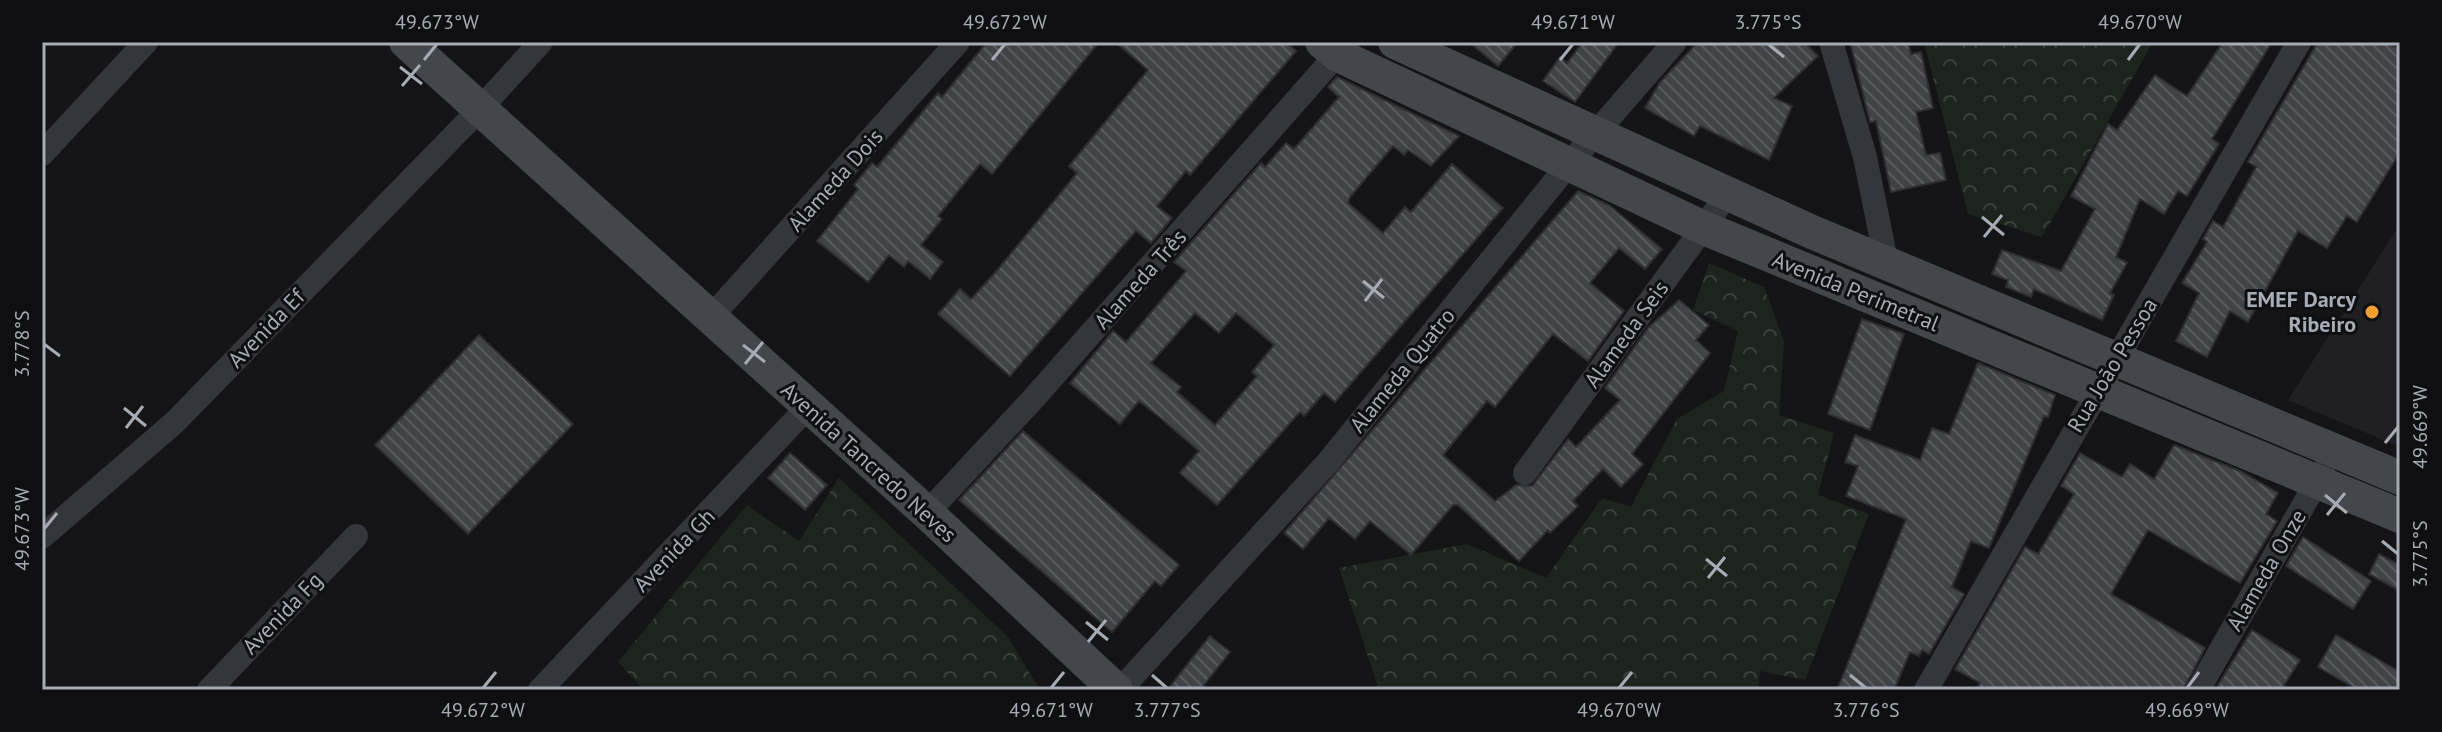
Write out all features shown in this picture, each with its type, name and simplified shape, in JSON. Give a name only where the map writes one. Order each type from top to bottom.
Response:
[{"type":"street","points":[[42,154],[146,42]]},
{"type":"street","name":"Avenida Tancredo Neves","points":[[406,42],[1118,690]]},
{"type":"street","name":"Avenida Ef","points":[[42,537],[175,422],[480,109],[541,42]]},
{"type":"street","name":"Alameda Dois","points":[[711,317],[958,42]]},
{"type":"street","name":"Avenida Perimetral","points":[[1395,42],[1594,136],[1887,265],[2117,357],[2400,478]]},
{"type":"street","name":"Alameda Quatro","points":[[1118,690],[1329,461],[1568,165],[1675,42]]},
{"type":"street","points":[[1831,42],[1865,157],[1887,265]]},
{"type":"street","name":"Rua João Pessoa","points":[[1926,690],[2097,388],[2299,42]]},
{"type":"street","name":"Avenida Perimetral","points":[[1336,46],[1568,165],[1704,228],[2097,388],[2400,516]]},
{"type":"street","name":"Alameda Três","points":[[927,513],[1034,398],[1336,46]]},
{"type":"street","name":"Alameda Seis","points":[[1525,473],[1727,195]]},
{"type":"street","points":[[1796,266],[1812,232]]},
{"type":"street","name":"Avenida Gh","points":[[540,690],[807,408]]},
{"type":"street","name":"Alameda Onze","points":[[2198,690],[2316,481],[2336,452]]},
{"type":"street","name":"Avenida Fg","points":[[209,690],[356,536]]},
{"type":"shaded area","name":"EMEF Darcy Ribeiro","points":[[2400,224],[2400,447],[2288,400]]},
{"type":"green space","points":[[1924,42],[2153,42],[2042,237],[1968,214]]},
{"type":"green space","points":[[1709,263],[1764,287],[1784,341],[1779,415],[1834,433],[1818,495],[1869,514],[1805,680],[1760,671],[1758,690],[1379,690],[1339,568],[1467,544],[1546,578],[1602,498],[1631,507],[1677,419],[1724,391],[1738,331],[1693,310]]},
{"type":"green space","points":[[839,478],[1008,637],[1040,690],[644,690],[618,662],[747,505],[799,541]]},
{"type":"building","points":[[987,42],[1099,42],[992,174],[980,164],[938,216],[942,219],[921,245],[943,262],[930,279],[908,261],[904,267],[889,255],[868,282],[817,241],[858,189],[854,185],[872,163],[877,167],[938,93],[942,97]]},
{"type":"building","points":[[1115,42],[1286,42],[1296,51],[1190,175],[1186,171],[1157,206],[1172,218],[1151,243],[1136,231],[1010,376],[938,314],[960,289],[971,299],[994,274],[1077,173],[1069,166],[1148,70]]},
{"type":"building","points":[[1469,42],[1518,42],[1498,66]]},
{"type":"building","points":[[1583,42],[1619,42],[1575,102],[1543,81],[1560,57],[1567,63]]},
{"type":"building","points":[[1698,42],[1804,42],[1818,56],[1774,98],[1792,106],[1769,160],[1700,126],[1694,136],[1645,108],[1660,82]]},
{"type":"building","points":[[1850,42],[1908,42],[1911,54],[1921,52],[1933,108],[1916,112],[1926,155],[1940,153],[1946,180],[1891,192],[1876,121],[1870,122]]},
{"type":"building","points":[[2223,42],[2272,42],[2212,139],[2219,144],[2187,196],[2178,191],[2164,214],[2140,199],[2116,257],[2127,263],[2110,293],[2114,295],[2102,320],[2034,289],[2031,297],[2006,287],[2008,280],[1992,274],[2002,250],[2061,271],[2095,209],[2071,196],[2108,124],[2117,130],[2155,75],[2187,96]]},
{"type":"building","points":[[2318,42],[2387,42],[2400,49],[2400,152],[2357,222],[2347,216],[2327,248],[2298,231],[2248,322],[2230,311],[2207,357],[2176,341],[2199,293],[2182,283],[2207,242],[2203,239],[2213,221],[2223,227],[2256,167],[2248,162]]},
{"type":"building","points":[[1337,77],[1459,136],[1431,166],[1408,150],[1404,155],[1393,146],[1350,197],[1348,203],[1383,233],[1405,207],[1411,212],[1452,164],[1503,208],[1335,402],[1324,393],[1304,416],[1300,412],[1217,505],[1180,473],[1199,451],[1157,415],[1139,401],[1120,424],[1070,383],[1113,331],[1126,342],[1186,271],[1174,262],[1261,163],[1265,167],[1286,143],[1294,149],[1339,97],[1328,87]],"holes":[[[1195,313],[1219,333],[1236,313],[1274,345],[1252,372],[1257,376],[1215,425],[1177,392],[1181,387],[1151,363]]]},
{"type":"building","points":[[1578,191],[1609,205],[1662,249],[1645,269],[1619,248],[1590,283],[1624,311],[1588,361],[1553,334],[1495,407],[1487,401],[1443,455],[1495,501],[1516,485],[1532,486],[1568,439],[1576,447],[1620,400],[1605,388],[1649,327],[1679,300],[1709,325],[1696,340],[1710,353],[1632,454],[1643,464],[1621,487],[1603,469],[1573,501],[1578,506],[1550,533],[1548,530],[1519,561],[1458,505],[1453,505],[1411,555],[1370,521],[1355,539],[1329,518],[1303,549],[1284,533]]},
{"type":"building","points":[[1862,319],[1904,334],[1870,430],[1828,414]]},
{"type":"building","points":[[479,335],[573,424],[468,534],[375,445]]},
{"type":"building","points":[[1978,363],[2055,395],[2048,417],[2044,416],[1989,548],[1971,541],[1952,587],[1964,594],[1929,654],[1922,650],[1919,656],[1910,652],[1894,690],[1837,690],[1906,519],[1846,496],[1858,466],[1845,462],[1855,435],[1920,460],[1932,428],[1949,434]]},
{"type":"building","points":[[1023,431],[1179,565],[1161,586],[1155,581],[1112,632],[959,500]]},
{"type":"building","points":[[2174,445],[2240,471],[2278,493],[2266,514],[2277,521],[2240,583],[2148,530],[2111,594],[2205,648],[2183,690],[1976,690],[1980,683],[1955,669],[2025,547],[2038,554],[2074,494],[2061,486],[2080,453],[2122,477],[2130,464],[2154,479]]},
{"type":"building","points":[[790,453],[827,485],[805,510],[768,478]]},
{"type":"building","points":[[2303,537],[2371,581],[2353,609],[2286,566]]},
{"type":"building","points":[[2379,554],[2400,565],[2400,591],[2369,574]]},
{"type":"building","points":[[2252,630],[2300,660],[2281,690],[2215,690]]},
{"type":"building","points":[[2336,635],[2400,672],[2400,690],[2358,690],[2318,667]]},
{"type":"building","points":[[1210,636],[1230,652],[1200,690],[1167,690]]},
{"type":"place","name":"EMEF Darcy Ribeiro","points":[[2372,312]]}]
